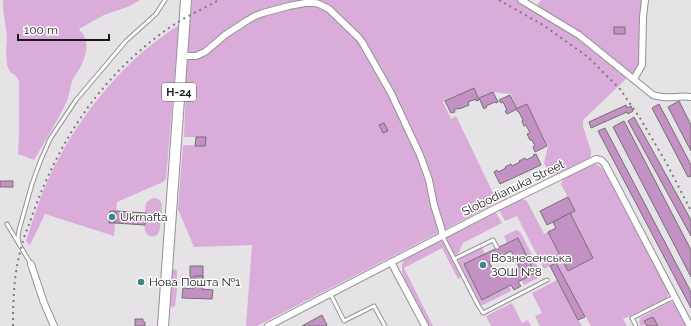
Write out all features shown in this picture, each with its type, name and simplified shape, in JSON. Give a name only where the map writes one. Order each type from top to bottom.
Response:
[{"type":"main road","name":"Н-24","points":[[163,326],[186,0]]},
{"type":"street","points":[[521,0],[579,36],[658,97],[685,96],[691,98]]},
{"type":"street","points":[[634,79],[642,65],[643,16],[645,0]]},
{"type":"street","points":[[182,56],[196,56],[205,52],[225,35],[255,16],[263,13],[310,2],[319,4],[329,9],[362,42],[395,101],[420,155],[429,180],[442,235]]},
{"type":"street","name":"Slobodianuka Street","points":[[268,326],[442,235],[594,160],[599,159],[605,164],[690,326]]},
{"type":"street","points":[[391,262],[425,326]]},
{"type":"street","points":[[31,264],[44,303],[54,326]]},
{"type":"lane","points":[[19,244],[19,230],[32,184],[50,139],[76,100],[126,41],[156,14],[165,0]]},
{"type":"lane","points":[[7,224],[31,264]]},
{"type":"lane","points":[[442,235],[483,313],[547,280]]},
{"type":"lane","points":[[454,259],[493,240],[496,247]]},
{"type":"lane","points":[[330,293],[344,321],[374,306],[385,326]]},
{"type":"lane","points":[[636,326],[632,318],[674,297]]},
{"type":"shaded area","points":[[3,0],[140,0],[130,6],[104,15],[79,29],[85,39],[86,54],[73,79],[67,100],[51,132],[34,160],[18,154],[19,81],[15,75],[10,72],[7,65],[7,36]]},
{"type":"shaded area","points":[[192,0],[517,0],[578,37],[627,78],[583,120],[583,126],[591,151],[590,158],[552,176],[544,163],[548,146],[527,104],[517,108],[511,94],[493,92],[479,98],[474,88],[443,102],[451,119],[456,116],[494,195],[495,200],[492,205],[257,326],[246,326],[252,245],[194,247],[178,209],[183,145],[205,146],[206,137],[184,137],[187,56]]},
{"type":"shaded area","points":[[541,0],[642,0],[639,67],[633,73],[630,73],[536,7]]},
{"type":"shaded area","points":[[179,25],[166,179],[163,182],[117,202],[116,211],[110,211],[109,223],[115,223],[114,236],[45,214],[30,245],[26,241],[48,180],[87,113],[120,74],[138,56]]},
{"type":"shaded area","points":[[595,164],[605,171],[669,294],[665,299],[623,319],[627,326],[591,326],[556,263],[544,269],[517,216],[505,221],[499,210],[520,199],[527,201],[544,234],[548,232],[568,271],[593,258],[570,213],[575,211],[561,184],[564,177]]},
{"type":"shaded area","points":[[153,198],[161,202],[162,213],[158,234],[150,236],[145,231],[144,221],[146,203]]},
{"type":"shaded area","points":[[495,211],[502,223],[463,243],[458,254],[456,255],[447,240],[447,237]]},
{"type":"shaded area","points":[[516,230],[521,233],[541,273],[540,277],[524,285],[521,280],[535,273],[518,238],[507,243],[504,236]]},
{"type":"shaded area","points":[[440,241],[443,242],[461,277],[458,279],[442,248],[404,268],[433,326],[429,326],[405,280],[402,272],[402,265],[404,260],[409,256]]},
{"type":"shaded area","points":[[482,247],[485,254],[482,300],[509,286],[511,291],[483,305],[480,305],[458,262],[460,258]]},
{"type":"shaded area","points":[[175,269],[177,271],[177,291],[175,306],[172,308],[170,305],[172,271]]},
{"type":"shaded area","points":[[557,280],[582,326],[540,326],[535,316],[542,313],[532,293]]},
{"type":"shaded area","points":[[670,302],[675,304],[686,326],[658,326],[653,317],[645,321],[646,325],[641,326],[639,322],[640,318]]},
{"type":"shaded area","points":[[512,303],[522,323],[528,320],[531,326],[491,326],[486,316]]},
{"type":"building","points":[[614,27],[625,27],[625,34],[614,34]]},
{"type":"building","points":[[474,88],[479,100],[476,101],[476,99],[468,102],[469,105],[454,110],[455,112],[451,113],[445,101]]},
{"type":"building","points":[[493,92],[498,102],[486,106],[487,107],[484,109],[479,98]]},
{"type":"building","points":[[510,95],[517,109],[507,114],[505,111],[507,110],[503,102],[501,103],[499,100]]},
{"type":"building","points":[[679,101],[691,125],[691,151],[668,107]]},
{"type":"building","points":[[527,104],[547,146],[535,152],[533,147],[535,146],[527,134],[530,133],[526,125],[524,126],[523,120],[516,109]]},
{"type":"building","points":[[659,104],[691,165],[691,176],[688,177],[652,108]]},
{"type":"building","points":[[626,105],[627,108],[631,106],[633,111],[628,114],[627,112],[591,128],[589,122]]},
{"type":"building","points":[[634,117],[691,220],[691,236],[628,121]]},
{"type":"building","points":[[624,121],[691,250],[691,277],[613,127]]},
{"type":"building","points":[[384,123],[388,131],[383,133],[379,125]]},
{"type":"building","points":[[605,128],[691,292],[691,308],[598,131]]},
{"type":"building","points":[[196,137],[206,137],[205,146],[195,146]]},
{"type":"building","points":[[536,154],[541,165],[500,184],[494,172],[497,170],[498,172],[511,164],[512,166],[525,158],[526,160]]},
{"type":"building","points":[[0,181],[13,181],[13,187],[0,187]]},
{"type":"building","points":[[568,197],[575,211],[547,225],[540,211]]},
{"type":"building","name":"Ukrnafta","points":[[110,211],[116,211],[115,223],[109,223]]},
{"type":"building","points":[[116,211],[146,213],[145,225],[115,223]]},
{"type":"building","points":[[570,213],[593,258],[568,271],[548,232],[556,228],[553,222]]},
{"type":"building","name":"Вознесенська ЗОШ №8","points":[[518,238],[535,273],[518,282],[521,286],[514,290],[511,285],[482,300],[464,264]],"holes":[[[511,251],[519,267],[497,277],[489,262]]]},
{"type":"building","points":[[556,263],[585,317],[578,320],[550,266]]},
{"type":"building","points":[[190,266],[203,266],[203,279],[190,278]]},
{"type":"building","points":[[194,276],[203,276],[202,289],[213,290],[212,299],[182,298],[183,288],[193,289]]},
{"type":"building","points":[[322,315],[327,325],[326,326],[302,326]]},
{"type":"building","points":[[653,317],[658,326],[647,326],[644,321]]},
{"type":"building","points":[[135,319],[143,319],[145,326],[135,326]]},
{"type":"railway","points":[[13,326],[16,275],[23,241],[42,189],[68,138],[100,92],[118,71],[139,51],[175,24],[219,0]]},
{"type":"railway","points":[[499,0],[543,25],[588,57],[620,89],[640,118],[667,164],[691,211]]},
{"type":"place","name":"Ukrnafta","points":[[112,217]]},
{"type":"place","name":"Вознесенська ЗОШ №8","points":[[483,265]]},
{"type":"place","name":"Нова Пошта №1","points":[[141,282]]}]
